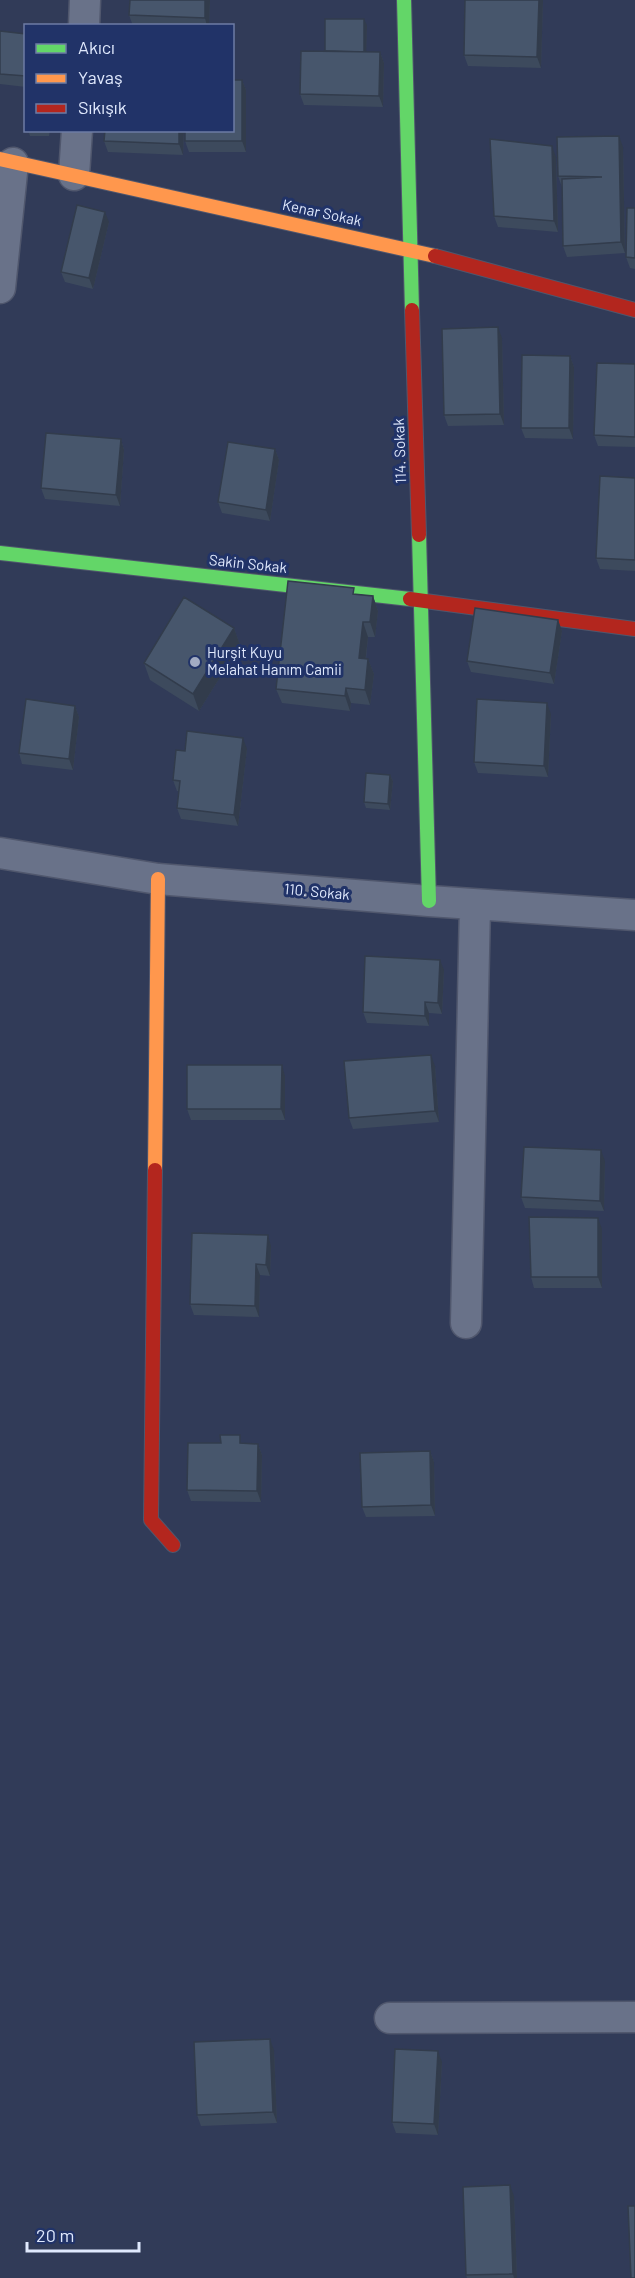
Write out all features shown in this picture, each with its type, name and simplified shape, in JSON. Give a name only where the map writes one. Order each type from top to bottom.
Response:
[{"type":"street","points":[[84,24],[86,0]]},
{"type":"street","name":"114. Sokak","points":[[404,0],[408,249],[423,600],[429,901]]},
{"type":"street","points":[[74,175],[77,132]]},
{"type":"street","points":[[0,288],[6,161]]},
{"type":"street","name":"Kenar Sokak","points":[[6,161],[408,249],[635,310]]},
{"type":"street","name":"Sakin Sokak","points":[[0,553],[423,600],[635,629]]},
{"type":"street","name":"110. Sokak","points":[[0,852],[158,879],[475,905],[635,915]]},
{"type":"street","points":[[158,879],[151,1520],[173,1545]]},
{"type":"street","points":[[466,1323],[475,905]]},
{"type":"street","points":[[390,2018],[635,2017]]},
{"type":"building","points":[[130,0],[205,0],[205,18],[129,15]]},
{"type":"building","points":[[465,0],[539,0],[537,57],[464,55]]},
{"type":"building","points":[[325,19],[364,19],[364,52],[325,51]]},
{"type":"building","points":[[0,31],[24,34],[24,76],[0,74]]},
{"type":"building","points":[[301,51],[380,52],[379,96],[300,94]]},
{"type":"building","points":[[234,80],[242,80],[242,141],[185,141],[185,132],[234,132]]},
{"type":"building","points":[[105,132],[179,132],[179,144],[104,141]]},
{"type":"building","points":[[619,136],[621,242],[563,246],[562,179],[602,177],[558,176],[557,137]]},
{"type":"building","points":[[490,139],[552,146],[554,221],[494,216]]},
{"type":"building","points":[[77,205],[105,212],[89,278],[61,272]]},
{"type":"building","points":[[627,208],[635,208],[635,258],[626,257]]},
{"type":"building","points":[[498,327],[500,414],[444,415],[442,329]]},
{"type":"building","points":[[522,355],[570,356],[569,428],[521,428]]},
{"type":"building","points":[[597,363],[635,364],[635,437],[594,435]]},
{"type":"building","points":[[46,433],[121,439],[116,495],[41,488]]},
{"type":"building","points":[[228,442],[275,449],[266,510],[218,502]]},
{"type":"building","points":[[600,476],[635,478],[635,560],[596,558]]},
{"type":"building","points":[[288,581],[354,588],[353,594],[373,596],[370,622],[363,622],[359,658],[368,659],[365,690],[346,688],[345,696],[276,689]]},
{"type":"building","name":"Hurşit Kuyu Melahat Hanım Camii","points":[[184,597],[234,628],[193,694],[144,663]]},
{"type":"building","points":[[475,608],[558,620],[550,673],[467,661]]},
{"type":"building","points":[[26,699],[75,706],[69,759],[19,753]]},
{"type":"building","points":[[477,699],[547,703],[544,766],[474,762]]},
{"type":"building","points":[[187,731],[243,738],[234,815],[177,808],[180,781],[173,780],[176,750],[185,751]]},
{"type":"building","points":[[366,773],[390,775],[388,804],[364,802]]},
{"type":"building","points":[[365,956],[440,960],[438,1003],[425,1002],[425,1016],[363,1012]]},
{"type":"building","points":[[431,1055],[435,1111],[349,1118],[344,1061]]},
{"type":"building","points":[[187,1065],[282,1065],[281,1109],[187,1109]]},
{"type":"building","points":[[524,1147],[601,1150],[600,1201],[521,1197]]},
{"type":"building","points":[[529,1217],[598,1218],[598,1277],[531,1277]]},
{"type":"building","points":[[192,1233],[268,1235],[266,1265],[256,1264],[255,1306],[190,1304]]},
{"type":"building","points":[[220,1435],[240,1435],[240,1443],[258,1444],[257,1491],[187,1490],[188,1443],[221,1443]]},
{"type":"building","points":[[430,1451],[431,1505],[362,1507],[360,1453]]},
{"type":"building","points":[[270,2039],[273,2112],[197,2115],[194,2042]]},
{"type":"building","points":[[395,2049],[438,2051],[434,2124],[392,2122]]},
{"type":"building","points":[[510,2185],[513,2274],[466,2275],[463,2187]]},
{"type":"building","points":[[628,2206],[635,2206],[635,2278],[631,2278]]},
{"type":"traffic: fast","points":[[404,0],[412,310]]},
{"type":"traffic: fast","points":[[419,535],[429,901]]},
{"type":"traffic: fast","points":[[0,553],[410,599]]},
{"type":"traffic: slow","points":[[0,159],[435,256]]},
{"type":"traffic: slow","points":[[155,1170],[158,879]]},
{"type":"traffic: jam","points":[[435,256],[635,310]]},
{"type":"traffic: jam","points":[[412,310],[419,535]]},
{"type":"traffic: jam","points":[[410,599],[635,629]]},
{"type":"traffic: jam","points":[[155,1170],[151,1520],[173,1545]]},
{"type":"place","name":"Hurşit Kuyu Melahat Hanım Camii","points":[[195,662]]}]
